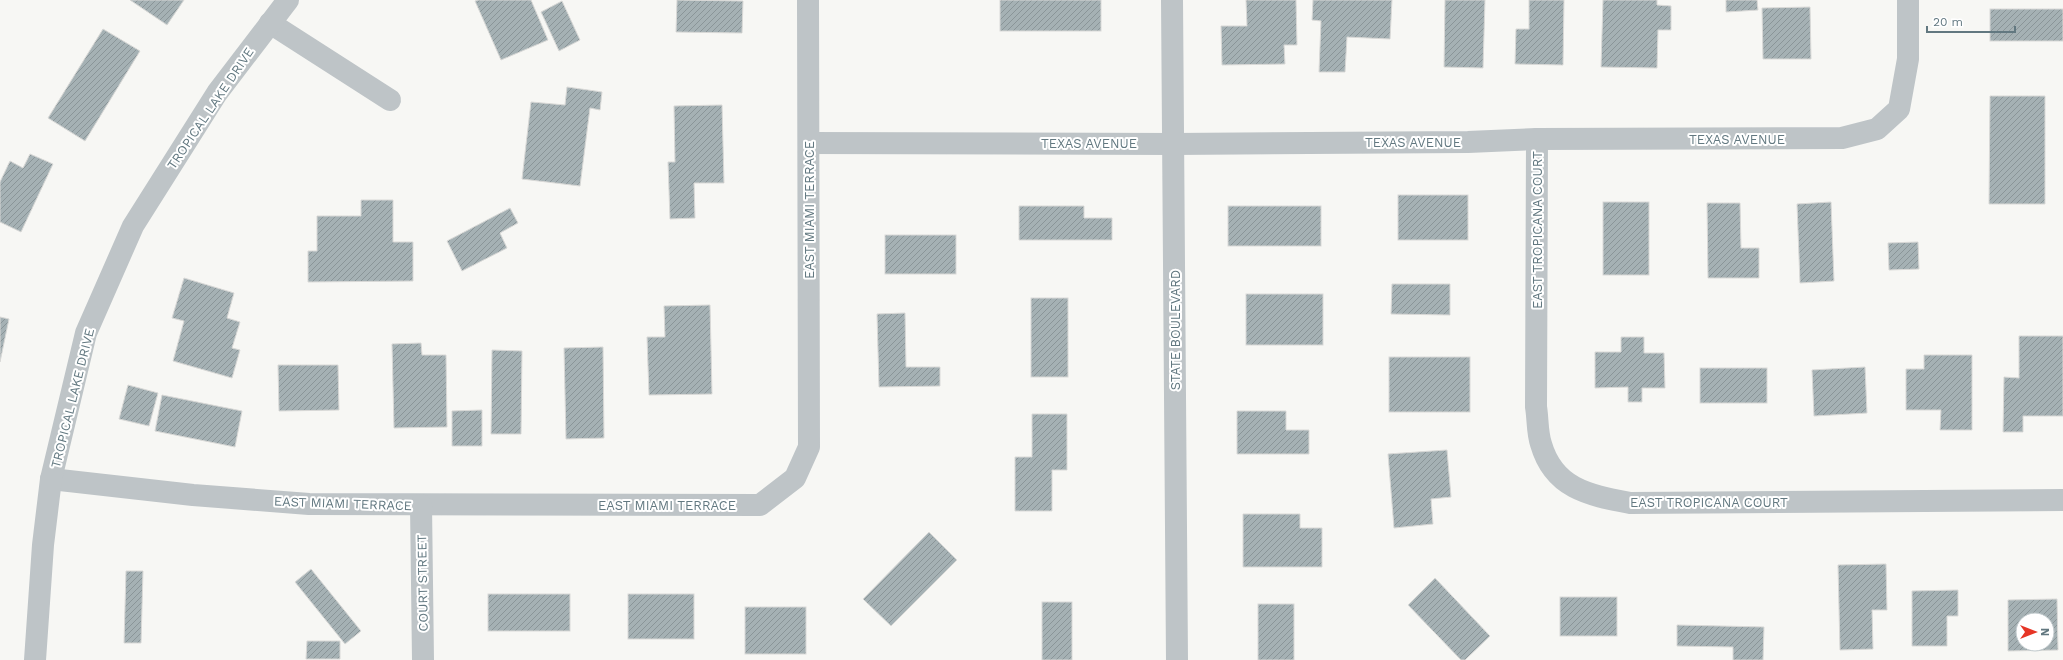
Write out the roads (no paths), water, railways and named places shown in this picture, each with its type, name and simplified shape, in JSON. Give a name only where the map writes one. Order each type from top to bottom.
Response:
[{"type":"street","name":"TROPICAL LAKE DRIVE","points":[[35,660],[43,545],[51,479],[86,333],[133,226],[218,93],[288,0]]},
{"type":"street","name":"EAST MIAMI TERRACE","points":[[51,479],[193,495],[309,504],[760,505],[794,478],[809,447],[808,0]]},
{"type":"street","name":"STATE BOULEVARD","points":[[1172,0],[1177,660]]},
{"type":"street","name":"TEXAS AVENUE","points":[[809,143],[1174,144],[1460,142],[1537,139],[1842,138],[1877,129],[1899,109],[1908,60],[1908,0]]},
{"type":"street","points":[[270,23],[390,100]]},
{"type":"street","name":"EAST TROPICANA COURT","points":[[1537,139],[1536,407],[1540,443],[1549,465],[1566,482],[1593,496],[1630,503],[2063,500]]},
{"type":"street","name":"COURT STREET","points":[[421,505],[423,660]]}]
